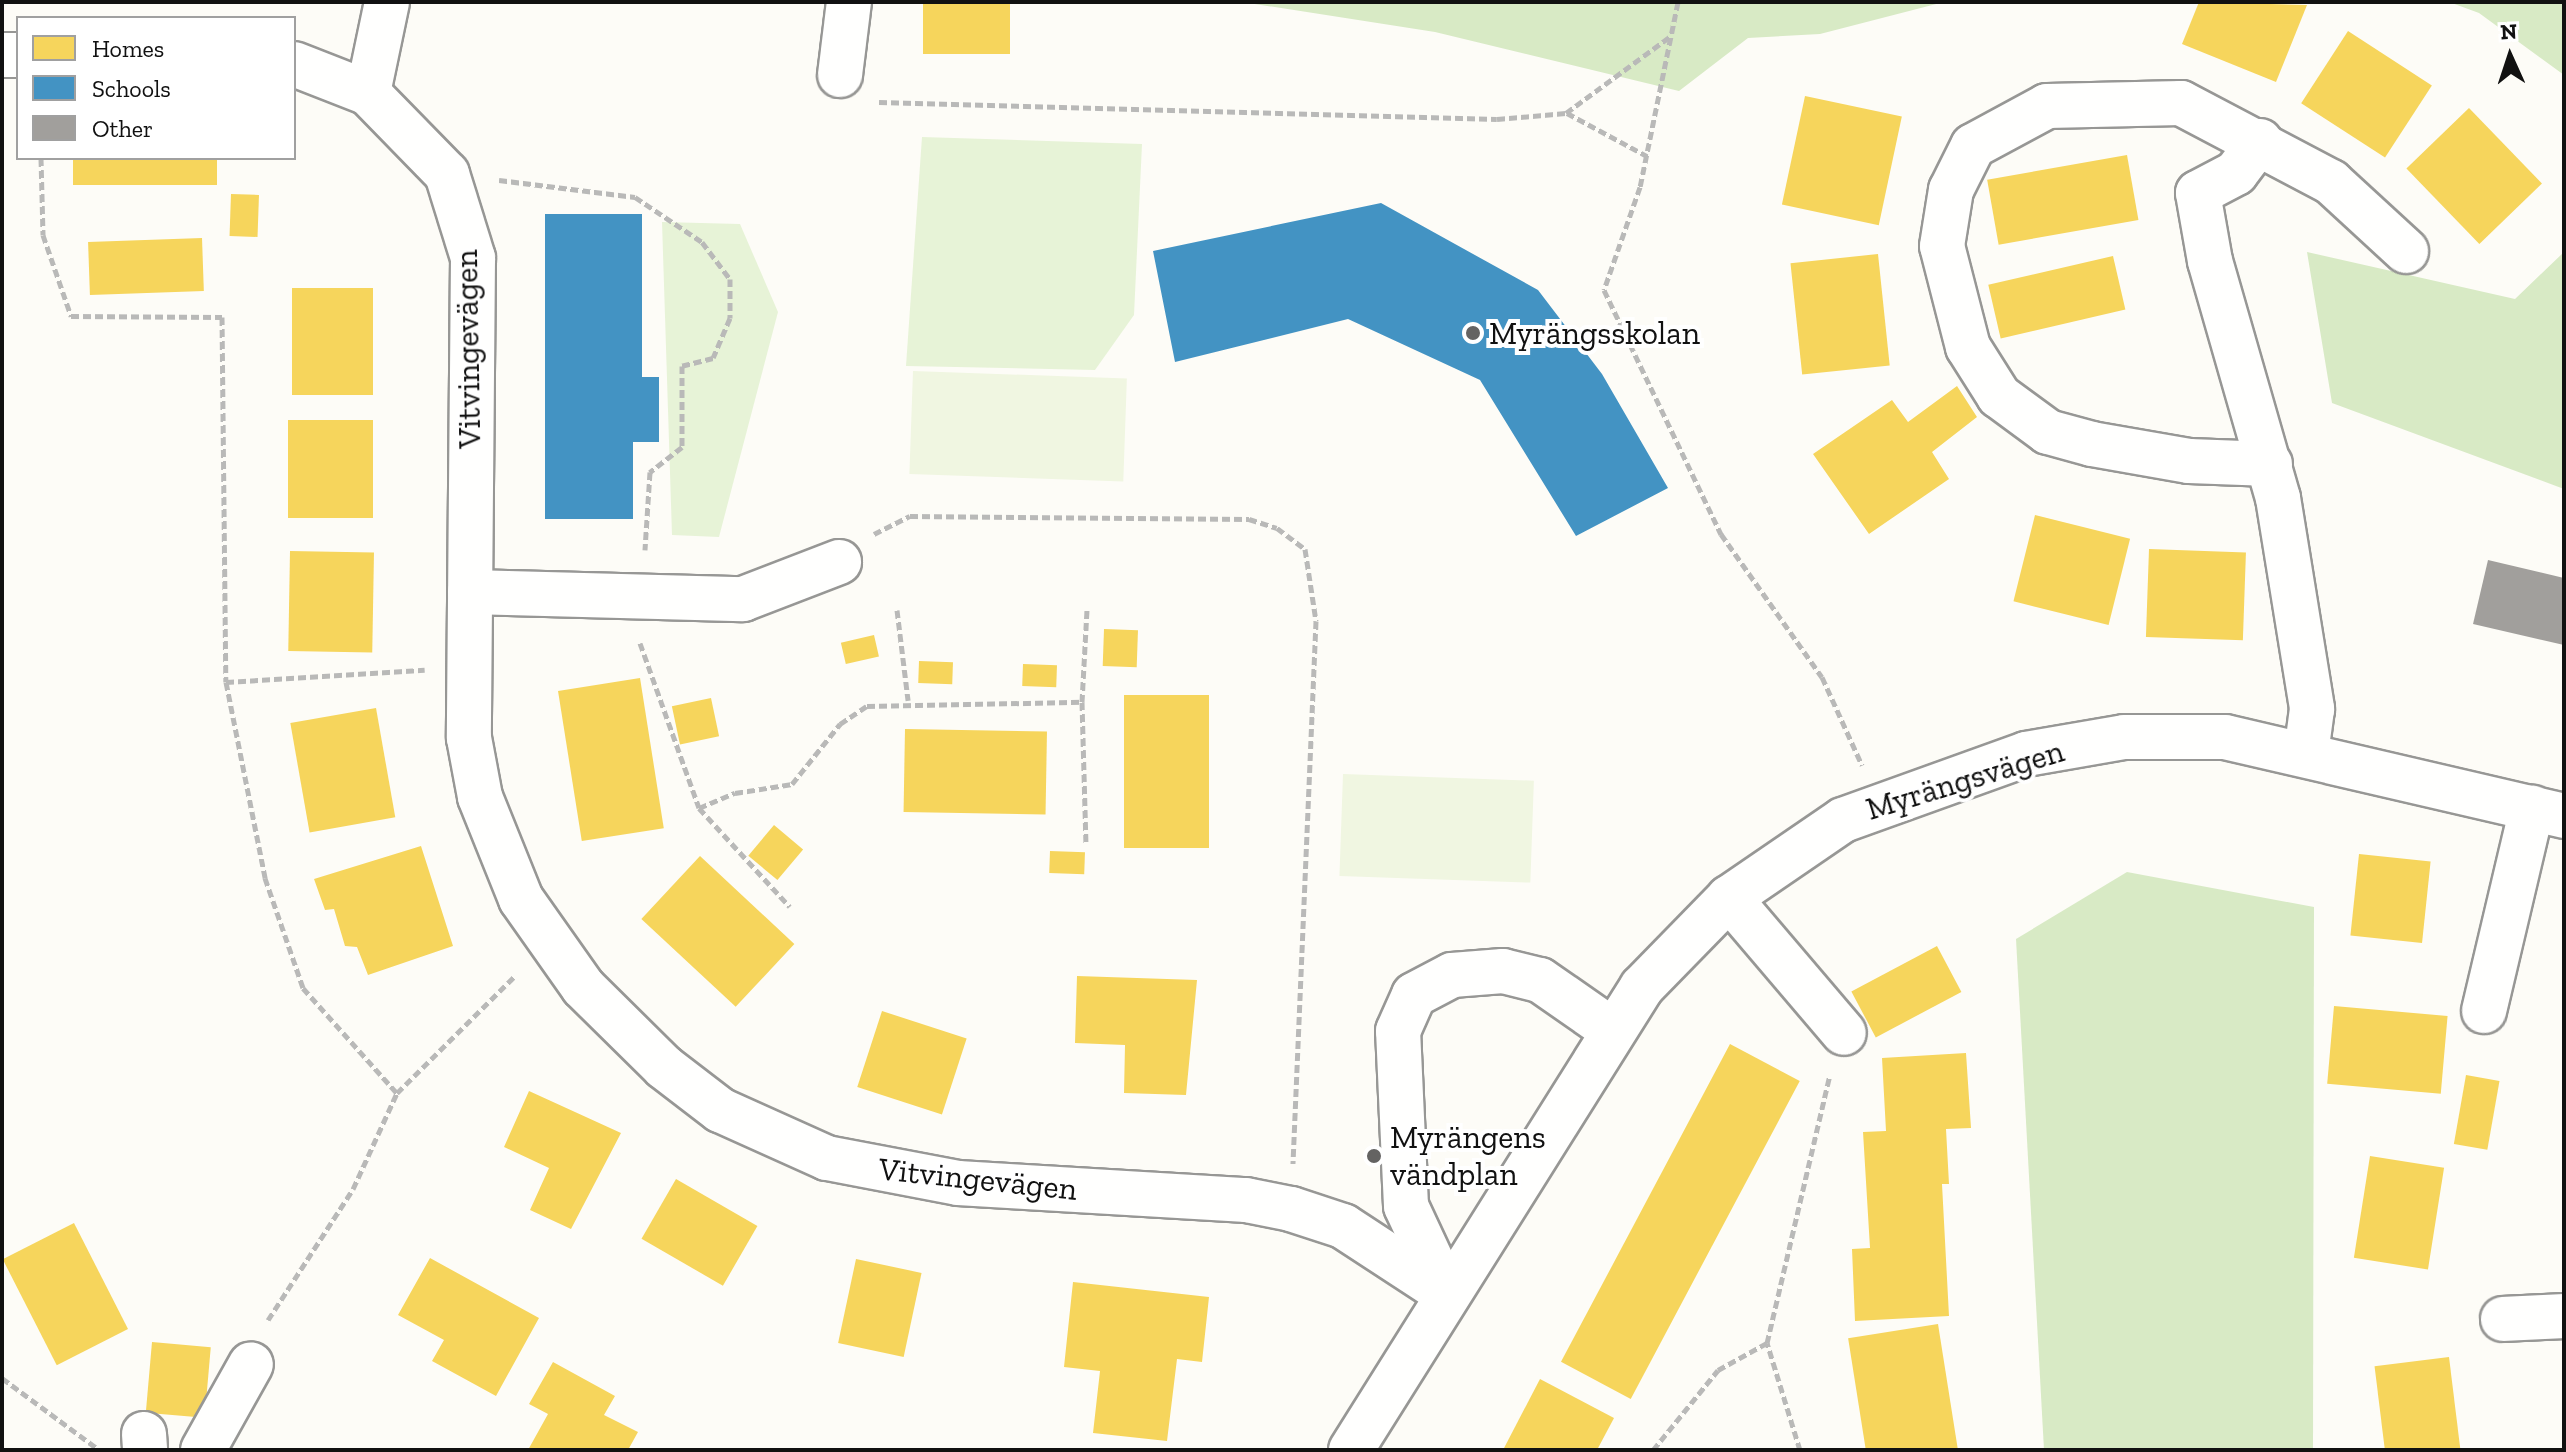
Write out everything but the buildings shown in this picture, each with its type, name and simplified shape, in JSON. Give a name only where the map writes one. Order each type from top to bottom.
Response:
[{"type":"street","points":[[368,93],[387,2]]},
{"type":"street","points":[[840,75],[849,2]]},
{"type":"street","name":"Vitvingevägen","points":[[296,65],[368,93],[447,174],[473,258],[470,592],[466,667],[480,797],[521,899],[583,987],[664,1067],[720,1110],[827,1158],[958,1183],[1246,1200],[1291,1209],[1343,1226],[1447,1294]]},
{"type":"street","points":[[2270,464],[2189,461],[2048,432],[1999,396],[1968,347],[1942,246],[1951,190],[1973,146],[2047,106],[2181,103],[2260,141],[2331,182],[2406,251]]},
{"type":"street","points":[[2260,141],[2236,173],[2198,193],[2210,261],[2270,464],[2312,709],[2306,754]]},
{"type":"street","points":[[470,592],[743,599],[839,562]]},
{"type":"street","name":"Myrängsvägen","points":[[1351,1450],[1612,1030],[1642,987],[1729,898],[1771,863],[1879,802],[2026,754],[2124,737],[2225,737],[2548,812]]},
{"type":"street","points":[[2484,1011],[2548,812]]},
{"type":"street","points":[[1729,898],[1844,1033]]},
{"type":"street","points":[[1447,1294],[1406,1206],[1398,1031],[1414,995],[1452,975],[1503,971],[1540,980],[1612,1030]]},
{"type":"street","points":[[2503,1319],[2564,1316]]},
{"type":"street","points":[[203,1450],[251,1364]]},
{"type":"path","points":[[1678,2],[1647,156],[1604,290],[1721,534],[1822,677],[1879,802]]},
{"type":"path","points":[[840,75],[876,102],[1497,119],[1566,113],[1672,35]]},
{"type":"path","points":[[1566,113],[1647,156]]},
{"type":"path","points":[[41,160],[43,235],[71,316],[222,317],[226,682],[265,878],[303,988],[397,1093]]},
{"type":"path","points":[[447,174],[635,197],[702,242],[730,279],[730,318],[713,358],[682,366],[682,447],[650,472],[632,594],[699,808],[790,907]]},
{"type":"path","points":[[839,562],[891,520],[910,516],[1249,519],[1305,549],[1314,569],[1316,621],[1291,1209]]},
{"type":"path","points":[[897,610],[908,700]]},
{"type":"path","points":[[1086,844],[1082,702],[1087,610]]},
{"type":"path","points":[[226,682],[466,667]]},
{"type":"path","points":[[699,808],[735,793],[792,784],[840,724],[867,706],[908,700],[1082,702]]},
{"type":"path","points":[[251,1364],[252,1344],[353,1189],[397,1093],[551,940]]},
{"type":"path","points":[[1800,1450],[1767,1343],[1844,1033]]},
{"type":"path","points":[[1653,1450],[1718,1370],[1767,1343]]},
{"type":"path","points":[[2,1378],[99,1449],[127,1432],[144,1442]]},
{"type":"green space","points":[[1242,2],[1944,2],[1820,34],[1748,38],[1679,91],[1435,32]]},
{"type":"green space","points":[[2449,2],[2564,2],[2564,75],[2479,13]]},
{"type":"green space","points":[[922,137],[1142,144],[1134,315],[1095,370],[906,366]]},
{"type":"green space","points":[[662,222],[740,224],[778,312],[719,537],[672,535]]},
{"type":"green space","points":[[2307,252],[2515,299],[2564,252],[2564,489],[2332,403]]},
{"type":"green space","points":[[913,371],[1127,378],[1123,481],[909,474]]},
{"type":"green space","points":[[1343,774],[1534,781],[1530,883],[1339,876]]},
{"type":"green space","points":[[2127,872],[2314,907],[2313,1450],[2044,1450],[2016,939]]},
{"type":"place","name":"Myrängsskolan","points":[[1473,333]]},
{"type":"place","name":"Myrängens vändplan","points":[[1374,1156]]}]
